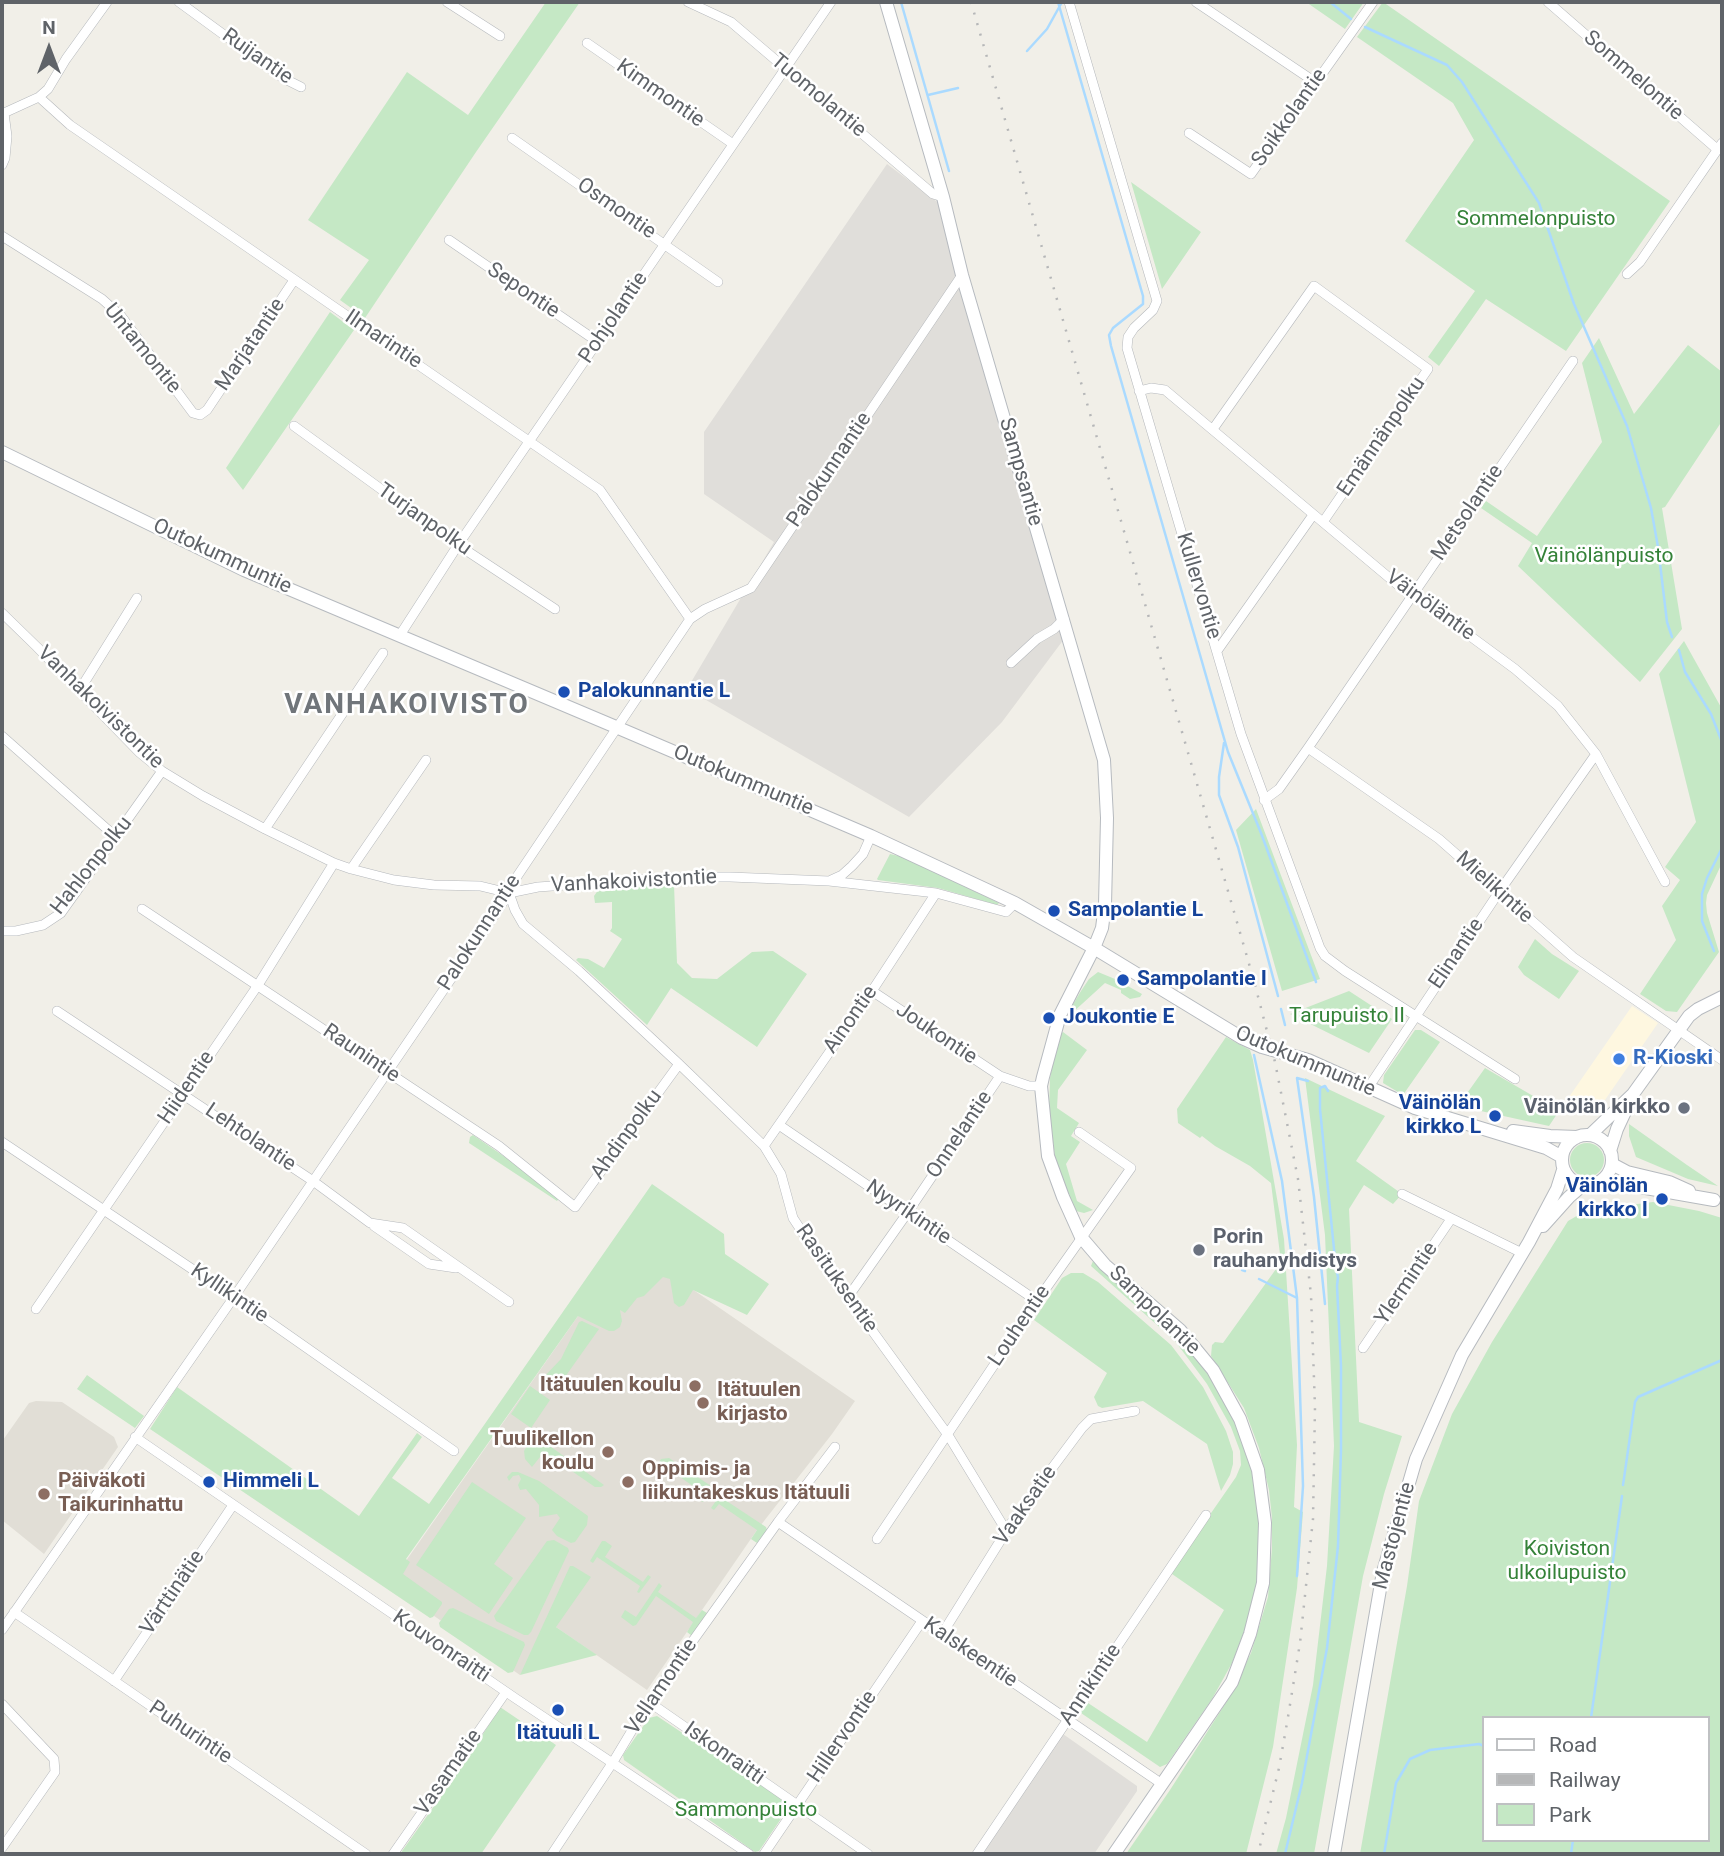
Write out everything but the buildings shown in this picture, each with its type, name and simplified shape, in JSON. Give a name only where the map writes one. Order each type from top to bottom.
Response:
[{"type":"main road","name":"Sampsantie","points":[[886,2],[943,197],[962,275],[1104,760],[1107,818],[1105,905],[1102,928],[1094,948]]},
{"type":"main road","name":"Outokummuntie","points":[[2,452],[244,570],[871,836],[1015,903],[1242,1038],[1262,1047],[1308,1060],[1415,1108],[1546,1148],[1562,1163]]},
{"type":"main road","name":"Sampolantie","points":[[1094,948],[1060,1015],[1041,1086],[1048,1156],[1081,1237],[1105,1265],[1180,1330],[1213,1370],[1240,1419],[1258,1470],[1265,1523],[1263,1583],[1250,1634],[1232,1682],[1114,1854]]},
{"type":"main road","points":[[1590,1184],[1607,1176],[1618,1129],[1633,1094],[1677,1033],[1698,1009],[1722,998]]},
{"type":"main road","points":[[1633,1094],[1584,1136],[1567,1144],[1562,1163],[1571,1180],[1590,1184],[1623,1184],[1718,1202]]},
{"type":"main road","name":"Outokummuntie","points":[[1475,1126],[1550,1136],[1584,1136]]},
{"type":"main road","points":[[1584,1136],[1602,1140],[1611,1157],[1627,1172],[1669,1182],[1718,1202]]},
{"type":"main road","name":"Mastojentie","points":[[1334,1854],[1382,1572],[1416,1459],[1462,1355],[1557,1189],[1562,1163]]},
{"type":"main road","name":"Mastojentie","points":[[1525,1248],[1569,1197],[1590,1184]]},
{"type":"street","points":[[2,165],[7,136],[3,110],[39,97],[48,89],[107,2]]},
{"type":"street","name":"Ruijantie","points":[[178,2],[284,78],[301,87]]},
{"type":"street","points":[[449,2],[500,36]]},
{"type":"street","name":"Tuomolantie","points":[[688,2],[731,22],[933,194],[943,197]]},
{"type":"street","name":"Pohjolantie","points":[[400,635],[458,545],[831,2]]},
{"type":"street","name":"Kullervontie","points":[[1069,2],[1157,301],[1153,310],[1128,337],[1128,348],[1139,391],[1241,734],[1320,948],[1325,956],[1345,971],[1515,1079]]},
{"type":"street","points":[[1196,2],[1315,82]]},
{"type":"street","name":"Soikkolantie","points":[[1189,133],[1251,174],[1373,2]]},
{"type":"street","name":"Sommelontie","points":[[1548,2],[1720,146]]},
{"type":"street","name":"Kimmontie","points":[[587,43],[733,144]]},
{"type":"street","name":"Ilmarintie","points":[[39,97],[70,125],[600,490],[690,619]]},
{"type":"street","name":"Osmontie","points":[[512,138],[718,282]]},
{"type":"street","points":[[1627,274],[1640,262],[1720,146]]},
{"type":"street","name":"Untamontie","points":[[2,236],[102,299],[121,316],[192,413],[200,415],[207,411]]},
{"type":"street","name":"Sepontie","points":[[449,240],[598,342]]},
{"type":"street","name":"Palokunnantie","points":[[2,1630],[234,1297],[509,893],[516,878],[690,619],[705,609],[751,588],[962,275]]},
{"type":"street","name":"Marjatantie","points":[[207,411],[294,280]]},
{"type":"street","name":"Emännänpolku","points":[[1213,429],[1314,286],[1428,369],[1323,522]]},
{"type":"street","name":"Metsolantie","points":[[1264,800],[1279,789],[1308,748],[1573,361]]},
{"type":"street","name":"Väinöläntie","points":[[1139,391],[1151,388],[1165,390],[1412,596],[1516,668],[1558,706],[1596,754],[1665,882]]},
{"type":"street","name":"Turjanpolku","points":[[294,426],[458,545],[555,609]]},
{"type":"street","points":[[1217,651],[1313,515]]},
{"type":"street","points":[[79,691],[138,598]]},
{"type":"street","name":"Vanhakoivistontie","points":[[2,613],[139,753],[162,771],[265,829],[351,869],[394,880],[434,885],[480,886],[509,893],[538,887],[680,877],[730,877],[829,881],[936,893],[1006,912],[1015,903]]},
{"type":"street","points":[[1011,663],[1064,619]]},
{"type":"street","points":[[265,829],[383,653]]},
{"type":"street","points":[[2,736],[116,837]]},
{"type":"street","name":"Mielikintie","points":[[1308,748],[1439,839],[1573,957],[1677,1033],[1722,1060]]},
{"type":"street","name":"Elinantie","points":[[1368,1088],[1499,892],[1596,754]]},
{"type":"street","points":[[351,869],[426,760]]},
{"type":"street","name":"Hahlonpolku","points":[[2,931],[43,925],[61,913],[162,771]]},
{"type":"street","points":[[829,881],[852,866],[863,853],[871,836]]},
{"type":"street","name":"Hiidentie","points":[[36,1309],[258,985],[334,863]]},
{"type":"street","name":"Rasituksentie","points":[[509,893],[523,924],[579,971],[764,1146],[781,1174],[793,1218],[948,1435],[1007,1532]]},
{"type":"street","name":"Ainontie","points":[[764,1146],[872,991],[936,893]]},
{"type":"street","name":"Raunintie","points":[[142,909],[499,1146],[575,1207]]},
{"type":"street","name":"Joukontie","points":[[872,991],[1000,1076],[1028,1086],[1041,1086]]},
{"type":"street","name":"Lehtolantie","points":[[58,1011],[313,1181],[429,1264],[460,1268]]},
{"type":"street","name":"Ahdinpolku","points":[[575,1207],[679,1064]]},
{"type":"street","name":"Onnelantie","points":[[848,1297],[1000,1076]]},
{"type":"street","name":"Nyyrikintie","points":[[779,1125],[1037,1301]]},
{"type":"street","name":"Louhentie","points":[[877,1539],[1037,1301],[1131,1168],[1079,1132]]},
{"type":"street","name":"Kyllikintie","points":[[2,1142],[234,1297],[454,1451]]},
{"type":"street","name":"Ylermintie","points":[[1402,1194],[1451,1219],[1525,1248]]},
{"type":"street","name":"Ylermintie","points":[[1363,1348],[1451,1219]]},
{"type":"street","name":"Lehtolantie","points":[[370,1223],[402,1228],[509,1302]]},
{"type":"street","name":"Vaaksatie","points":[[942,1634],[1007,1532],[1082,1428],[1091,1419],[1135,1411]]},
{"type":"street","name":"Kouvonraitti","points":[[135,1437],[506,1692],[748,1854]]},
{"type":"street","name":"Vellamontie","points":[[552,1854],[649,1702],[835,1447]]},
{"type":"street","name":"Värttinätie","points":[[114,1681],[233,1505]]},
{"type":"street","name":"Annikintie","points":[[976,1854],[1206,1515]]},
{"type":"street","name":"Kalskeentie","points":[[778,1522],[1162,1784]]},
{"type":"street","name":"Puhurintie","points":[[14,1612],[366,1854]]},
{"type":"street","name":"Hillervontie","points":[[764,1854],[922,1621]]},
{"type":"street","name":"Vasamatie","points":[[393,1854],[506,1692]]},
{"type":"street","name":"Iskonraitti","points":[[649,1702],[868,1854]]},
{"type":"street","points":[[2,1704],[54,1759],[55,1772],[2,1848]]},
{"type":"shaded area","points":[[887,164],[940,204],[1064,639],[1002,722],[909,817],[687,689],[774,542],[704,494],[704,432]]},
{"type":"shaded area","points":[[1632,1006],[1658,1023],[1596,1113],[1569,1097]]},
{"type":"shaded area","name":"Oppimis- ja liikuntakeskus Itätuuli","points":[[628,1245],[855,1401],[757,1530],[647,1690],[556,1627],[520,1675],[389,1585]]},
{"type":"shaded area","name":"Päiväkoti Taikurinhattu","points":[[62,1402],[114,1437],[118,1447],[44,1554],[2,1520],[3,1440],[29,1403]]},
{"type":"shaded area","points":[[1063,1734],[1137,1786],[1137,1791],[1094,1854],[982,1854]]},
{"type":"green space","points":[[546,2],[580,2],[365,318],[340,300],[369,260],[308,220],[407,72],[468,115]]},
{"type":"green space","points":[[1306,2],[1364,2],[1345,29]]},
{"type":"green space","name":"Sommelonpuisto","points":[[1383,2],[1670,201],[1566,351],[1486,299],[1439,366],[1428,357],[1475,291],[1405,241],[1474,140],[1453,103],[1357,37]]},
{"type":"green space","points":[[1131,182],[1201,232],[1162,289]]},
{"type":"green space","points":[[330,312],[354,330],[243,490],[226,468]]},
{"type":"green space","name":"Väinölänpuisto","points":[[1599,338],[1634,414],[1688,345],[1722,372],[1722,421],[1662,508],[1682,629],[1640,682],[1518,566],[1532,543],[1481,508],[1486,501],[1537,536],[1602,442],[1582,363]]},
{"type":"green space","points":[[1684,641],[1722,709],[1722,863],[1706,903],[1719,952],[1677,1012],[1666,1011],[1640,994],[1676,940],[1662,906],[1680,880],[1665,867],[1696,822],[1659,674]]},
{"type":"green space","points":[[1256,809],[1320,979],[1282,991],[1236,830]]},
{"type":"green space","points":[[890,854],[903,857],[999,903],[997,905],[938,888],[878,880]]},
{"type":"green space","points":[[674,885],[677,963],[692,978],[717,979],[752,952],[773,951],[807,974],[757,1047],[671,988],[647,1025],[576,960],[588,959],[604,968],[622,939],[610,931],[612,902],[595,903],[594,896],[599,889]]},
{"type":"green space","points":[[1535,939],[1552,954],[1579,971],[1559,999],[1524,975],[1518,967]]},
{"type":"green space","points":[[1098,972],[1142,994],[1130,999],[1121,993],[1121,990],[1105,983],[1071,1014],[1069,1011],[1081,991]]},
{"type":"green space","name":"Tarupuisto II","points":[[1349,991],[1392,1019],[1369,1053],[1290,1014]]},
{"type":"green space","points":[[1415,1030],[1421,1030],[1440,1042],[1403,1095],[1383,1083],[1384,1075]]},
{"type":"green space","points":[[1063,1032],[1087,1050],[1058,1090],[1057,1108],[1079,1123],[1071,1136],[1080,1142],[1066,1164],[1077,1201],[1093,1210],[1084,1213],[1076,1211],[1070,1202],[1056,1164],[1049,1113],[1050,1078],[1056,1046]]},
{"type":"green space","points":[[1226,1037],[1250,1050],[1253,1060],[1284,1239],[1297,1445],[1294,1507],[1303,1512],[1297,1588],[1273,1747],[1246,1854],[1126,1854],[1227,1701],[1251,1653],[1268,1597],[1272,1548],[1269,1490],[1259,1448],[1244,1408],[1211,1356],[1212,1345],[1215,1342],[1223,1343],[1281,1262],[1271,1183],[1250,1166],[1178,1123],[1177,1109]]},
{"type":"green space","points":[[1485,1068],[1559,1111],[1549,1126],[1458,1106]]},
{"type":"green space","points":[[1305,1078],[1385,1116],[1356,1161],[1402,1194],[1393,1204],[1364,1185],[1349,1209],[1359,1422],[1402,1436],[1363,1576],[1314,1854],[1276,1854],[1313,1685],[1327,1566],[1334,1446],[1325,1235]]},
{"type":"green space","points":[[1629,1124],[1718,1186],[1688,1179],[1636,1157],[1629,1136]]},
{"type":"green space","points":[[473,1135],[521,1168],[559,1198],[557,1201],[469,1143]]},
{"type":"green space","points":[[1587,1143],[1599,1148],[1604,1160],[1599,1172],[1587,1177],[1575,1172],[1570,1160],[1575,1148]]},
{"type":"green space","points":[[652,1184],[724,1234],[725,1254],[769,1284],[747,1315],[693,1290],[684,1305],[679,1307],[674,1303],[670,1279],[663,1277],[644,1296],[637,1298],[625,1313],[620,1310],[622,1321],[620,1327],[614,1331],[578,1316],[406,1559],[410,1562],[403,1574],[442,1602],[433,1617],[430,1618],[150,1429],[177,1387],[359,1516],[417,1433],[422,1437],[392,1478],[429,1504]]},
{"type":"green space","name":"Koiviston ulkoilupuisto","points":[[1653,1202],[1722,1218],[1722,1854],[1360,1854],[1407,1586],[1419,1501],[1452,1414],[1492,1342],[1568,1221],[1587,1210]]},
{"type":"green space","points":[[1095,1260],[1182,1341],[1211,1378],[1236,1423],[1252,1469],[1260,1529],[1258,1577],[1246,1629],[1232,1663],[1212,1699],[1167,1764],[1160,1767],[1080,1710],[1085,1701],[1147,1742],[1224,1610],[1172,1574],[1173,1568],[1236,1477],[1241,1465],[1240,1451],[1231,1427],[1207,1384],[1175,1341],[1091,1266]]},
{"type":"green space","points":[[1071,1273],[1083,1273],[1098,1282],[1171,1345],[1203,1387],[1226,1431],[1233,1452],[1230,1475],[1221,1491],[1207,1444],[1143,1401],[1102,1408],[1098,1406],[1094,1397],[1107,1373],[1034,1320],[1062,1278]]},
{"type":"green space","points":[[579,1322],[599,1329],[555,1391],[541,1383],[541,1380],[561,1359]]},
{"type":"green space","points":[[87,1375],[144,1416],[135,1428],[77,1389]]},
{"type":"green space","points":[[530,1386],[550,1400],[531,1428],[511,1414]]},
{"type":"green space","points":[[535,1433],[604,1485],[595,1487],[544,1452],[532,1467],[525,1459],[524,1451]]},
{"type":"green space","points":[[669,1458],[711,1486],[712,1489],[703,1502],[699,1500],[703,1493],[667,1468],[662,1474],[655,1469],[661,1459]]},
{"type":"green space","points":[[512,1472],[539,1481],[588,1516],[587,1525],[575,1542],[571,1543],[557,1536],[552,1530],[560,1518],[557,1514],[539,1517],[539,1505],[526,1489],[520,1490],[519,1475],[513,1476],[509,1481],[507,1477]]},
{"type":"green space","points":[[472,1482],[526,1518],[494,1564],[513,1578],[489,1614],[416,1565]]},
{"type":"green space","points":[[718,1498],[766,1527],[767,1530],[757,1543],[751,1539],[757,1530],[719,1504],[714,1510],[711,1508]]},
{"type":"green space","points":[[554,1540],[569,1551],[531,1632],[524,1635],[496,1621],[494,1616],[547,1541]]},
{"type":"green space","points":[[602,1541],[612,1546],[605,1557],[643,1582],[648,1575],[651,1577],[639,1593],[637,1592],[640,1586],[597,1557],[593,1563],[590,1561]]},
{"type":"green space","points":[[570,1566],[591,1577],[556,1627],[597,1655],[520,1675]]},
{"type":"green space","points":[[659,1583],[662,1586],[658,1592],[696,1618],[702,1610],[707,1613],[692,1636],[687,1632],[693,1622],[656,1596],[636,1625],[633,1626],[621,1617],[625,1610],[636,1617]]},
{"type":"green space","points":[[453,1608],[524,1642],[513,1672],[508,1673],[440,1627],[439,1623],[449,1609]]},
{"type":"green space","points":[[500,1707],[556,1745],[481,1854],[400,1854],[466,1761]]},
{"type":"green space","name":"Sammonpuisto","points":[[657,1716],[789,1804],[759,1851],[755,1852],[624,1760],[623,1755],[649,1718]]},
{"type":"waterway","points":[[901,2],[949,171]]},
{"type":"waterway","points":[[1058,2],[1143,296],[1143,304],[1113,328],[1109,335],[1111,346],[1228,752],[1316,982]]},
{"type":"waterway","points":[[1027,51],[1047,29],[1062,2]]},
{"type":"waterway","points":[[1330,2],[1351,19]]},
{"type":"waterway","points":[[1365,27],[1447,65],[1462,82],[1539,203],[1574,304],[1627,426],[1651,508],[1667,622],[1672,637]]},
{"type":"waterway","points":[[928,95],[958,88]]},
{"type":"waterway","points":[[1679,650],[1685,672],[1711,714],[1722,742]]},
{"type":"waterway","points":[[1224,743],[1219,795],[1238,847],[1278,996]]},
{"type":"waterway","points":[[1714,951],[1702,921],[1702,894],[1722,848]]},
{"type":"waterway","points":[[1281,1009],[1285,1025]]},
{"type":"waterway","points":[[1254,1055],[1282,1181],[1297,1298],[1303,1486],[1297,1576]]},
{"type":"waterway","points":[[1308,1081],[1297,1078],[1314,1197],[1325,1304]]},
{"type":"waterway","points":[[1285,1854],[1302,1783],[1327,1648],[1338,1546],[1341,1450],[1338,1277],[1320,1088],[1325,1086],[1328,1091]]},
{"type":"waterway","points":[[1259,1279],[1297,1298]]},
{"type":"waterway","points":[[1623,1485],[1635,1402],[1638,1397],[1722,1360]]},
{"type":"waterway","points":[[1591,1716],[1622,1496]]},
{"type":"waterway","points":[[1384,1854],[1396,1783],[1410,1759],[1430,1750],[1482,1745]]},
{"type":"waterway","points":[[1571,1854],[1573,1842]]},
{"type":"railway","points":[[971,2],[1254,981],[1275,1062],[1298,1179],[1311,1295],[1315,1407],[1313,1519],[1300,1643],[1287,1723],[1258,1854]]},
{"type":"place","name":"Palokunnantie L","points":[[564,692]]},
{"type":"place","name":"Sampolantie L","points":[[1054,911]]},
{"type":"place","name":"Sampolantie I","points":[[1123,980]]},
{"type":"place","name":"Joukontie E","points":[[1049,1018]]},
{"type":"place","name":"R-Kioski","points":[[1619,1059]]},
{"type":"place","name":"Väinölän kirkko","points":[[1684,1108]]},
{"type":"place","name":"Väinölän kirkko L","points":[[1495,1116]]},
{"type":"place","name":"Väinölän kirkko I","points":[[1662,1199]]},
{"type":"place","name":"Porin rauhanyhdistys","points":[[1199,1250]]},
{"type":"place","name":"Itätuulen koulu","points":[[695,1386]]},
{"type":"place","name":"Itätuulen kirjasto","points":[[703,1403]]},
{"type":"place","name":"Tuulikellon koulu","points":[[608,1452]]},
{"type":"place","name":"Himmeli L","points":[[209,1482]]},
{"type":"place","name":"Oppimis- ja liikuntakeskus Itätuuli","points":[[628,1482]]},
{"type":"place","name":"Päiväkoti Taikurinhattu","points":[[44,1494]]},
{"type":"place","name":"Itätuuli L","points":[[558,1710]]},
{"type":"district","name":"VANHAKOIVISTO","points":[[407,706]]}]
